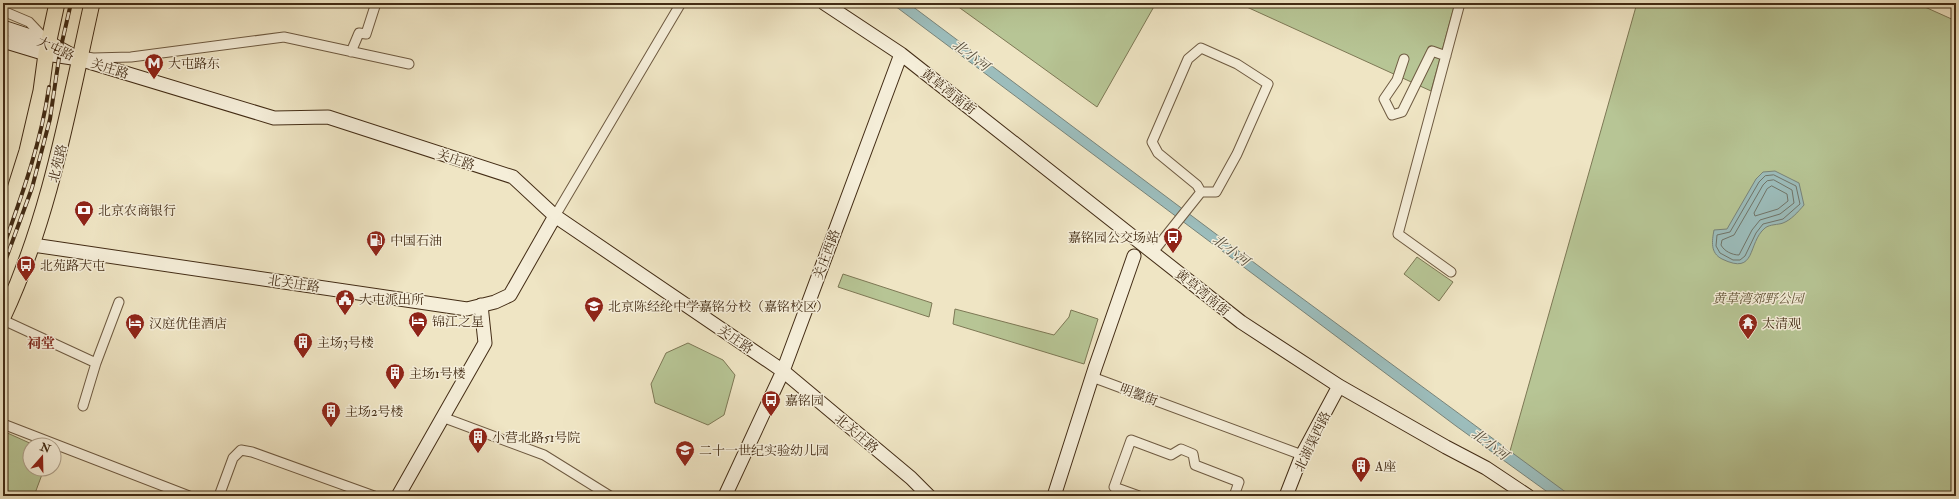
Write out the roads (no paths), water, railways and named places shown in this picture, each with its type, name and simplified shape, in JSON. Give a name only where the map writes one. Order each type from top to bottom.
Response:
[{"type":"main road","points":[[3,227],[27,151],[41,91],[47,48],[57,3]]},
{"type":"main road","name":"北苑路","points":[[3,317],[19,282],[33,244],[57,162],[92,3]]},
{"type":"street","points":[[351,52],[359,32],[366,34],[376,3]]},
{"type":"street","points":[[555,216],[681,3]]},
{"type":"street","name":"黄草湾南街","points":[[824,3],[901,54],[1240,322],[1339,386],[1486,468],[1528,496]]},
{"type":"street","points":[[1451,272],[1398,234],[1460,3]]},
{"type":"street","points":[[3,11],[29,22],[47,48]]},
{"type":"street","name":"大屯路","points":[[3,27],[47,48]]},
{"type":"street","points":[[80,57],[131,57],[284,37],[409,64]]},
{"type":"street","name":"大屯路","points":[[3,41],[47,48],[80,57]]},
{"type":"street","points":[[1201,48],[1237,64],[1268,84],[1238,154],[1216,192],[1200,192],[1197,185],[1158,153],[1152,142],[1188,59],[1201,48]]},
{"type":"street","points":[[1404,58],[1397,80],[1384,99],[1392,115],[1402,112],[1432,51],[1446,56]]},
{"type":"street","name":"关庄西路","points":[[725,496],[783,371],[901,54]]},
{"type":"street","name":"关庄路","points":[[80,57],[274,118],[328,117],[513,177],[555,216],[783,371]]},
{"type":"street","points":[[1153,252],[1200,192]]},
{"type":"street","name":"北关庄路","points":[[33,244],[466,309],[481,306],[510,296],[555,216]]},
{"type":"street","points":[[1054,496],[1092,377],[1134,256]]},
{"type":"street","points":[[83,406],[96,364],[119,302]]},
{"type":"street","points":[[398,496],[485,343],[481,306]]},
{"type":"street","points":[[3,320],[96,364]]},
{"type":"street","name":"北关庄路","points":[[783,371],[911,478],[929,496]]},
{"type":"street","name":"明馨街","points":[[1092,377],[1302,455]]},
{"type":"street","name":"北湖渠西路","points":[[1286,496],[1302,455],[1339,386]]},
{"type":"street","points":[[442,417],[544,455],[610,496]]},
{"type":"street","points":[[3,424],[189,496]]},
{"type":"street","points":[[1139,496],[1114,487],[1131,440],[1171,455],[1181,449],[1192,454],[1195,465],[1239,482],[1234,496]]},
{"type":"street","points":[[219,496],[233,458],[241,450],[252,452],[374,496]]},
{"type":"water","name":"北小河","points":[[891,3],[908,3],[1280,282],[1571,496],[1553,496],[1456,426]]},
{"type":"water","points":[[1775,171],[1799,183],[1804,205],[1786,222],[1765,228],[1759,234],[1750,256],[1746,261],[1741,263],[1733,263],[1722,259],[1715,253],[1714,250],[1712,242],[1714,230],[1727,229],[1756,179],[1763,172]]},
{"type":"railway","points":[[3,267],[32,188],[50,119],[60,51],[71,3]]},
{"type":"railway","points":[[3,248],[24,189],[36,149],[46,108],[49,87]]},
{"type":"place","name":"大屯路东","points":[[154,80]]},
{"type":"place","name":"北京农商银行","points":[[84,227]]},
{"type":"place","name":"嘉铭园公交场站","points":[[1173,254]]},
{"type":"place","name":"中国石油","points":[[376,257]]},
{"type":"place","name":"北苑路大屯","points":[[26,282]]},
{"type":"place","name":"大屯派出所","points":[[345,316]]},
{"type":"place","name":"北京陈经纶中学嘉铭分校（嘉铭校区）","points":[[594,323]]},
{"type":"place","name":"锦江之星","points":[[418,338]]},
{"type":"place","name":"汉庭优佳酒店","points":[[135,340]]},
{"type":"place","name":"太清观","points":[[1748,340]]},
{"type":"place","name":"主场3号楼","points":[[303,359]]},
{"type":"place","name":"主场1号楼","points":[[395,390]]},
{"type":"place","name":"嘉铭园","points":[[771,417]]},
{"type":"place","name":"主场2号楼","points":[[331,428]]},
{"type":"place","name":"小营北路51号院","points":[[478,454]]},
{"type":"place","name":"二十一世纪实验幼儿园","points":[[685,467]]},
{"type":"place","name":"A座","points":[[1361,483]]},
{"type":"district","name":"祠堂","points":[[41,343]]},
{"type":"park label","name":"黄草湾郊野公园","points":[[1758,298]]}]
